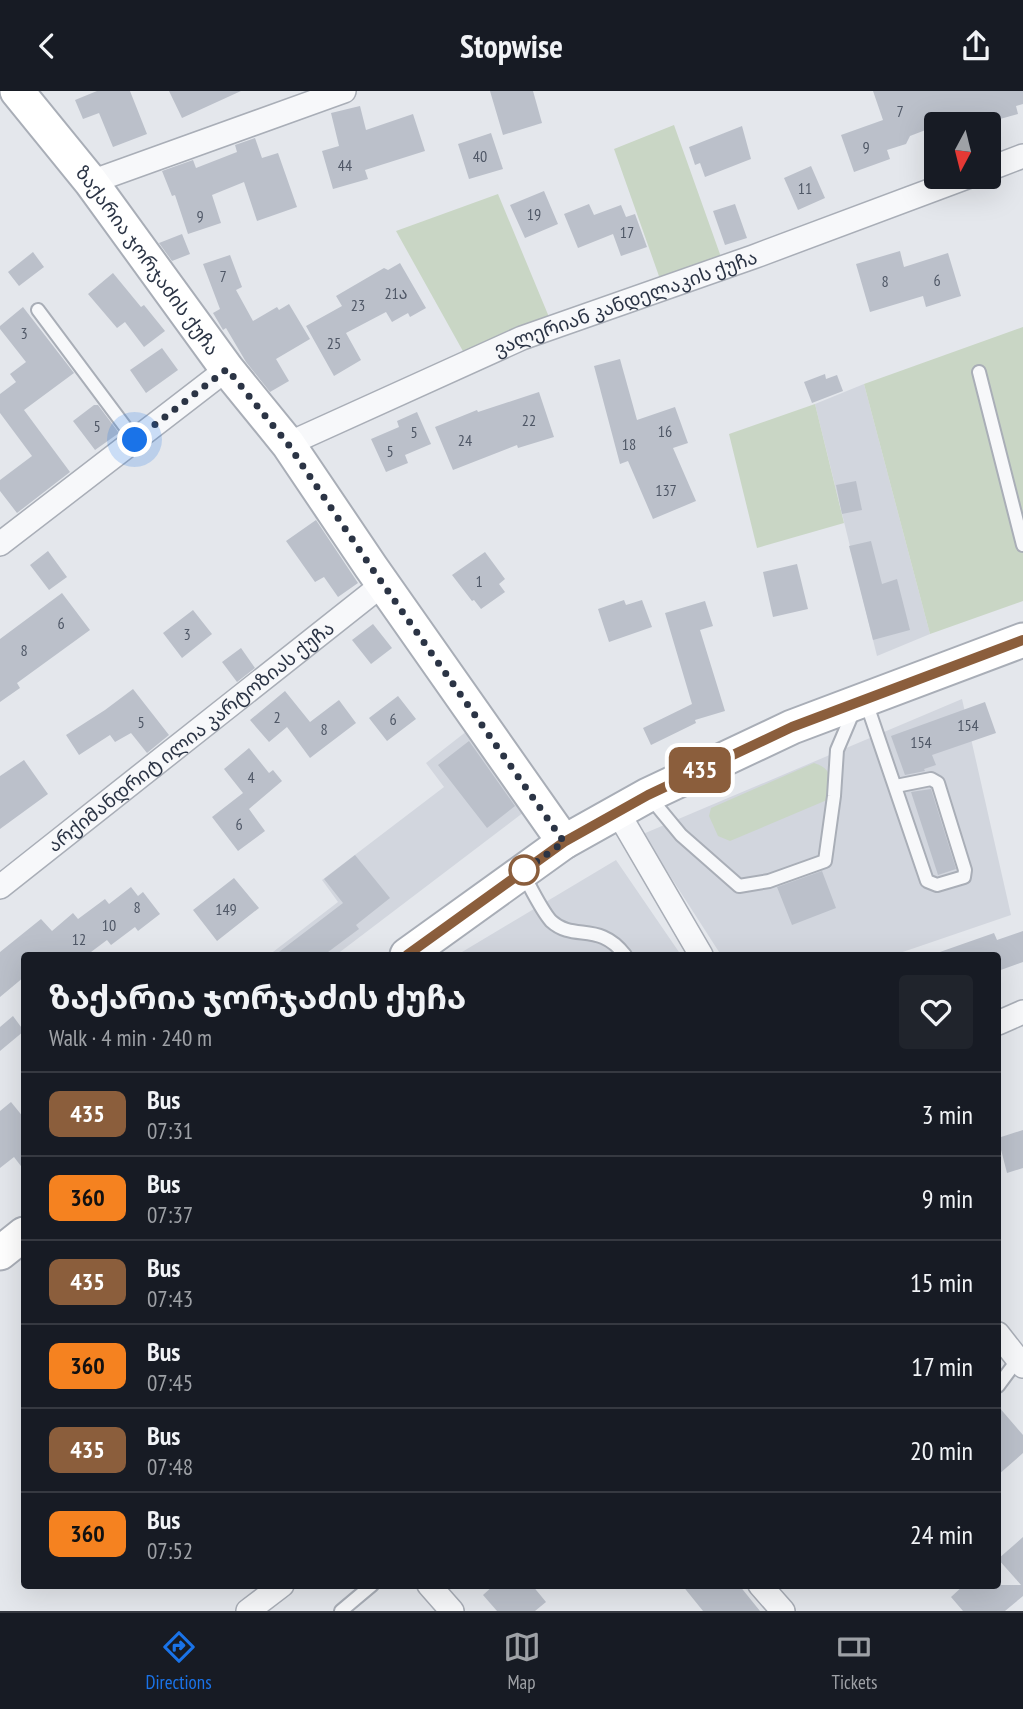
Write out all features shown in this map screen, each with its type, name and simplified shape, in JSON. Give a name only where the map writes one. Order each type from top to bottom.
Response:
[{"type":"street","points":[[0,102],[16,91]]},
{"type":"street","name":"ზაქარია ჯორჯაძის ქუჩა","points":[[16,91],[91,182],[227,369],[288,444],[564,842]]},
{"type":"street","points":[[91,182],[344,91]]},
{"type":"street","points":[[1001,164],[1023,156]]},
{"type":"street","name":"ვალერიან კანდელაკის ქუჩა","points":[[288,444],[522,338],[753,257],[935,189]]},
{"type":"street","points":[[0,544],[227,369]]},
{"type":"street","name":"არქიმანდრიტ ილია კარტოზიას ქუჩა","points":[[0,887],[383,584]]},
{"type":"street","points":[[411,952],[564,842],[648,795],[792,727],[1023,640]]},
{"type":"street","points":[[617,811],[699,952]]},
{"type":"street","points":[[1001,1022],[1023,1012]]},
{"type":"street","points":[[0,1253],[21,1236]]},
{"type":"street","points":[[1001,1338],[1021,1361]]},
{"type":"street","points":[[248,1611],[277,1589]]},
{"type":"street","points":[[433,1589],[452,1611]]},
{"type":"street","points":[[764,1589],[783,1611]]},
{"type":"lane","points":[[38,310],[135,440]]},
{"type":"lane","points":[[979,372],[1023,545]]},
{"type":"lane","points":[[861,700],[896,786],[927,881],[937,885],[964,877],[965,870],[938,783],[931,779],[896,786]]},
{"type":"lane","points":[[648,795],[681,835],[739,886],[769,881],[825,861],[837,750],[861,700]]},
{"type":"lane","points":[[522,872],[551,921],[568,930],[605,937],[623,952]]},
{"type":"lane","points":[[1001,1383],[1021,1361]]},
{"type":"lane","points":[[341,1611],[367,1589]]},
{"type":"shaded area","points":[[864,384],[930,634],[877,656],[815,404]]},
{"type":"shaded area","points":[[962,699],[1011,915],[903,952],[719,952],[643,834]]},
{"type":"shaded area","points":[[467,731],[528,809],[340,952],[273,952],[338,902],[322,880],[444,787],[426,763]]},
{"type":"shaded area","points":[[616,860],[679,952],[462,952]]},
{"type":"green space","points":[[674,125],[721,257],[660,279],[614,149]]},
{"type":"green space","points":[[498,194],[549,317],[464,353],[396,231]]},
{"type":"green space","points":[[1023,327],[1023,601],[930,634],[864,384]]},
{"type":"green space","points":[[815,404],[844,523],[757,548],[729,434]]},
{"type":"green space","points":[[814,763],[825,769],[830,777],[827,800],[730,841],[718,836],[709,816],[711,808]]},
{"type":"building","points":[[97,91],[130,91],[147,134],[113,147],[99,113],[83,119],[75,100]]},
{"type":"building","points":[[169,91],[241,91],[182,118]]},
{"type":"building","points":[[490,91],[533,91],[542,123],[503,135]]},
{"type":"building","points":[[873,91],[1023,91],[1023,104],[1016,106],[1018,114],[1001,119],[1001,112],[924,112],[924,131],[910,136],[906,144],[887,150],[890,159],[854,172],[841,135],[883,120]]},
{"type":"building","points":[[360,106],[366,130],[413,114],[425,151],[365,170],[368,179],[333,189],[322,151],[339,146],[331,113]]},
{"type":"building","points":[[742,126],[751,159],[705,177],[700,163],[695,165],[689,147]]},
{"type":"building","points":[[491,133],[503,169],[469,179],[458,144]]},
{"type":"building","points":[[255,138],[262,158],[278,153],[297,207],[257,221],[244,182],[212,195],[221,223],[188,234],[175,195],[172,196],[162,171],[193,160],[196,168],[237,152],[235,145]]},
{"type":"building","points":[[811,166],[825,198],[798,210],[784,178]]},
{"type":"building","points":[[544,191],[558,224],[525,238],[510,205]]},
{"type":"building","points":[[589,204],[594,215],[621,205],[626,217],[635,214],[647,247],[621,256],[613,234],[578,248],[564,214]]},
{"type":"building","points":[[735,204],[747,238],[725,245],[713,211]]},
{"type":"building","points":[[182,234],[190,254],[172,261],[159,243]]},
{"type":"building","points":[[900,251],[904,267],[948,253],[961,296],[926,307],[923,296],[870,312],[856,264]]},
{"type":"building","points":[[33,252],[44,267],[19,286],[8,272]]},
{"type":"building","points":[[230,255],[242,287],[236,290],[253,321],[277,307],[279,310],[289,304],[310,339],[276,359],[289,381],[270,392],[213,313],[220,309],[203,264]]},
{"type":"building","points":[[400,263],[426,308],[410,317],[408,313],[392,322],[386,312],[346,333],[361,360],[334,376],[306,326],[342,306],[336,296],[384,268],[388,270]]},
{"type":"building","points":[[113,273],[165,331],[144,347],[125,322],[117,328],[88,294]]},
{"type":"building","points":[[23,307],[74,373],[24,410],[70,472],[17,513],[0,491],[0,480],[32,456],[0,413],[0,394],[16,382],[10,374],[26,362],[0,326]]},
{"type":"building","points":[[162,348],[178,370],[146,393],[130,370]]},
{"type":"building","points":[[620,359],[637,420],[675,407],[688,443],[673,448],[696,501],[653,519],[628,461],[620,464],[594,366]]},
{"type":"building","points":[[825,374],[826,379],[837,375],[843,391],[812,403],[804,382]]},
{"type":"building","points":[[539,392],[554,437],[518,448],[517,445],[453,470],[435,427],[477,410],[478,412]]},
{"type":"building","points":[[94,405],[98,405],[119,433],[95,450],[73,421]]},
{"type":"building","points":[[417,412],[431,444],[405,455],[408,463],[386,472],[371,439],[399,427],[397,421]]},
{"type":"building","points":[[856,481],[862,510],[842,514],[836,485]]},
{"type":"building","points":[[316,520],[358,583],[338,597],[324,577],[315,582],[286,541]]},
{"type":"building","points":[[871,541],[882,584],[897,579],[910,630],[873,640],[849,546]]},
{"type":"building","points":[[48,551],[67,577],[49,590],[30,565]]},
{"type":"building","points":[[485,552],[505,579],[499,584],[505,592],[481,609],[452,575]]},
{"type":"building","points":[[797,564],[808,609],[773,617],[763,572]]},
{"type":"building","points":[[62,593],[90,630],[17,683],[20,688],[0,702],[0,639]]},
{"type":"building","points":[[624,600],[626,605],[642,600],[652,627],[609,642],[598,609]]},
{"type":"building","points":[[705,601],[713,626],[700,630],[725,711],[695,720],[696,723],[651,745],[643,728],[692,704],[665,613]]},
{"type":"building","points":[[193,610],[212,634],[182,658],[163,633]]},
{"type":"building","points":[[373,624],[392,648],[371,664],[352,640]]},
{"type":"building","points":[[241,648],[255,668],[237,682],[222,662]]},
{"type":"building","points":[[133,689],[169,735],[147,753],[131,733],[115,742],[110,735],[79,755],[66,735]]},
{"type":"building","points":[[285,691],[310,722],[339,700],[356,723],[310,758],[287,727],[269,742],[250,720]]},
{"type":"building","points":[[398,696],[416,719],[387,741],[369,718]]},
{"type":"building","points":[[985,702],[996,733],[932,755],[936,765],[924,769],[925,771],[905,775],[891,736]]},
{"type":"building","points":[[469,741],[515,806],[487,828],[438,765]]},
{"type":"building","points":[[249,748],[269,773],[273,770],[282,781],[249,809],[265,831],[238,851],[212,817],[243,793],[224,769]]},
{"type":"building","points":[[24,760],[48,794],[0,829],[0,776]]},
{"type":"building","points":[[931,789],[956,869],[938,875],[911,792]]},
{"type":"building","points":[[355,855],[390,898],[356,925],[359,929],[328,952],[279,952],[343,903],[324,879]]},
{"type":"building","points":[[822,871],[836,908],[792,925],[777,887]]},
{"type":"building","points":[[234,878],[259,908],[217,941],[193,910]]},
{"type":"building","points":[[131,887],[138,896],[143,892],[160,914],[138,931],[135,927],[111,945],[107,940],[91,952],[21,952],[21,980],[0,997],[0,952],[41,919],[52,931],[73,913],[78,919],[105,899],[109,904]]},
{"type":"building","points":[[1023,931],[1023,962],[1001,970],[1001,952],[940,952],[994,933],[997,940]]},
{"type":"building","points":[[13,1016],[21,1027],[21,1034],[0,1051],[0,1027]]},
{"type":"building","points":[[11,1102],[21,1114],[21,1166],[14,1157],[0,1168],[0,1111]]},
{"type":"building","points":[[1023,1130],[1023,1168],[1007,1173],[1001,1137]]},
{"type":"building","points":[[1001,1409],[1023,1435],[1023,1453],[1001,1472]]},
{"type":"building","points":[[1023,1537],[1023,1596],[1005,1611],[963,1611],[951,1597],[960,1589],[1001,1589],[1001,1585],[1021,1585],[1001,1562],[1001,1556]]},
{"type":"building","points":[[490,1589],[535,1589],[546,1602],[535,1611],[497,1611],[483,1595]]},
{"type":"building","points":[[685,1589],[742,1589],[760,1611],[703,1611]]},
{"type":"bus line","name":"435","points":[[411,952],[564,842],[648,795],[792,727],[1023,640]]},
{"type":"route","points":[[135,440],[227,369],[288,444],[564,842],[522,872],[524,870]]}]
